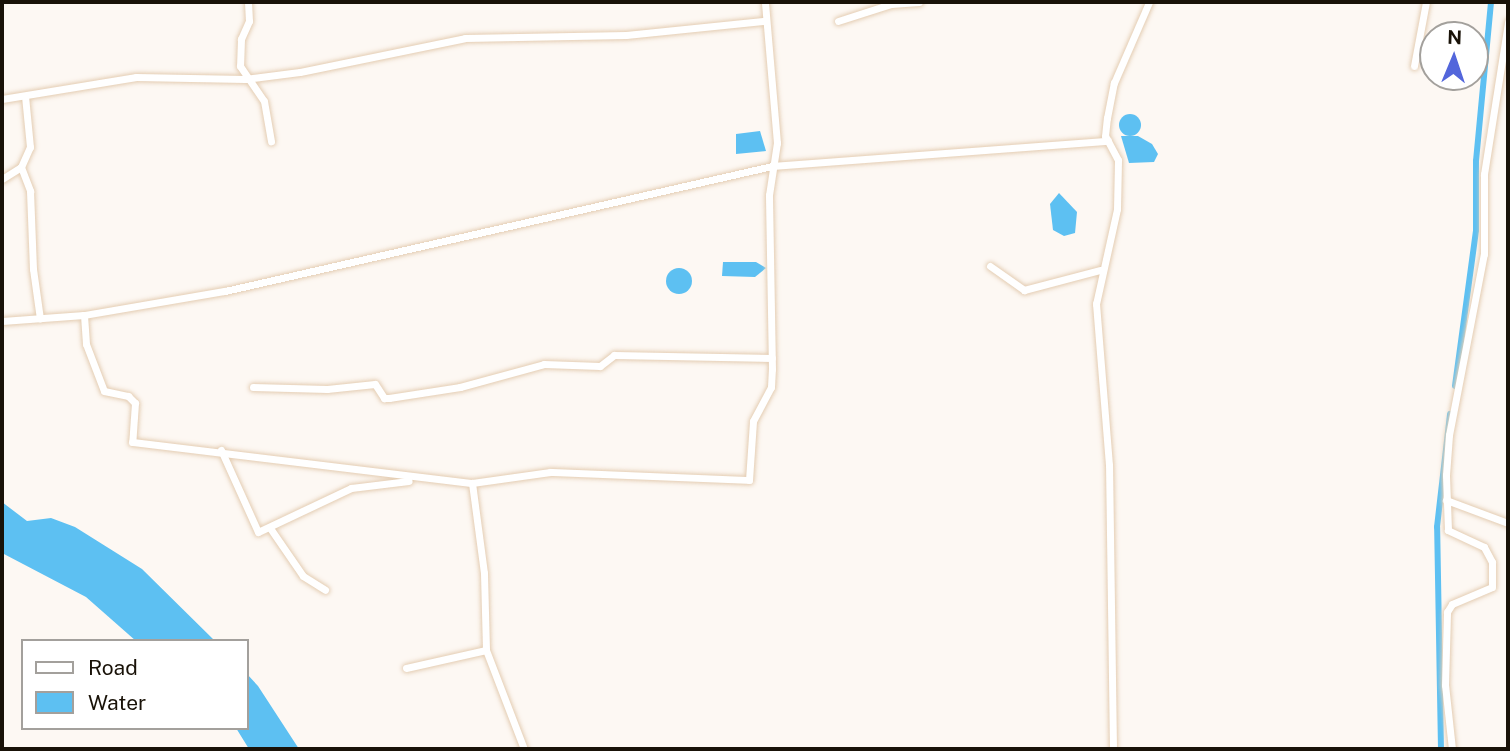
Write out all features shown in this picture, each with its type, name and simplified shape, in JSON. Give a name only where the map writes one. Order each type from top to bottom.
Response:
[{"type":"street","points":[[248,2],[249,21],[240,51],[245,79],[264,101],[271,141]]},
{"type":"street","points":[[84,315],[86,344],[104,391],[128,396],[135,403],[130,441],[221,450],[422,480],[472,483],[550,472],[744,483],[750,475],[755,413],[771,387],[768,279],[772,166],[777,143],[765,2]]},
{"type":"street","points":[[838,21],[891,4],[919,2]]},
{"type":"street","points":[[1114,749],[1109,465],[1096,304],[1100,270],[1117,209],[1118,160],[1108,141],[1114,83],[1149,2]]},
{"type":"street","points":[[1414,66],[1426,2]]},
{"type":"street","points":[[2,99],[136,77],[245,79],[328,68],[378,53],[465,38],[626,35],[765,21]]},
{"type":"street","points":[[1452,749],[1445,685],[1447,612],[1452,604],[1492,587],[1492,562],[1483,547],[1448,530],[1446,499],[1449,435],[1485,254],[1484,174],[1508,22]]},
{"type":"street","points":[[2,178],[21,167],[30,147],[25,96]]},
{"type":"street","points":[[2,321],[84,315],[295,277],[772,166],[1108,141]]},
{"type":"street","points":[[21,167],[30,191],[33,269],[40,319]]},
{"type":"street","points":[[990,266],[1024,290],[1100,270]]},
{"type":"street","points":[[253,387],[327,389],[375,384],[384,398],[388,398],[460,387],[544,363],[600,366],[614,355],[772,359]]},
{"type":"street","points":[[221,450],[256,530],[270,527],[351,488],[422,480]]},
{"type":"street","points":[[472,483],[484,573],[485,650],[524,749]]},
{"type":"street","points":[[1446,499],[1508,523]]},
{"type":"street","points":[[270,527],[303,576],[325,590]]},
{"type":"street","points":[[406,668],[485,650]]},
{"type":"water","points":[[1130,114],[1138,117],[1141,125],[1138,133],[1130,136],[1122,133],[1119,125],[1122,117]]},
{"type":"water","points":[[760,131],[766,151],[736,154],[736,134]]},
{"type":"water","points":[[1121,136],[1138,136],[1152,144],[1158,154],[1154,162],[1129,163]]},
{"type":"water","points":[[1059,193],[1077,212],[1075,233],[1064,236],[1053,230],[1050,204]]},
{"type":"water","points":[[723,262],[756,262],[766,268],[755,277],[722,276]]},
{"type":"water","points":[[679,268],[688,272],[692,281],[688,290],[679,294],[670,290],[666,281],[670,272]]},
{"type":"water","points":[[2,502],[27,521],[51,518],[75,527],[142,569],[213,639],[134,639],[86,597],[2,553]]},
{"type":"water","points":[[248,675],[299,749],[249,749],[237,730],[248,730]]},
{"type":"waterway","points":[[1455,386],[1476,230],[1476,161],[1491,2]]},
{"type":"waterway","points":[[1441,749],[1437,527],[1450,414]]}]
